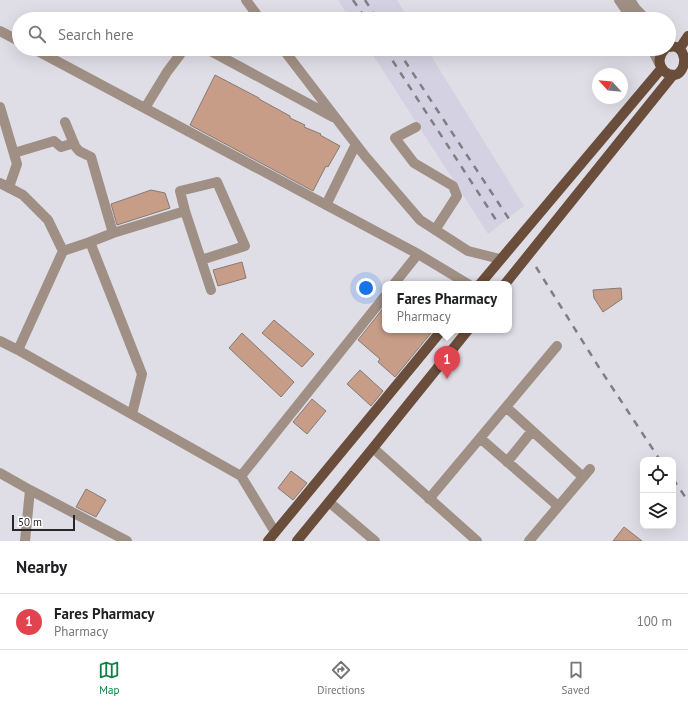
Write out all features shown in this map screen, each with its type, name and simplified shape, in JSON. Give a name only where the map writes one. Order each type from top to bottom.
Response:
[{"type":"main road","points":[[676,44],[688,36]]},
{"type":"main road","points":[[660,66],[667,74],[673,75],[680,74],[685,70],[688,63],[688,56],[684,51],[676,48]]},
{"type":"main road","points":[[482,281],[660,66],[660,56]]},
{"type":"main road","points":[[507,281],[673,75]]},
{"type":"main road","points":[[268,541],[440,333]]},
{"type":"main road","points":[[300,540],[466,333]]},
{"type":"street","points":[[246,0],[255,12]]},
{"type":"street","points":[[618,0],[627,12]]},
{"type":"street","points":[[630,0],[639,12]]},
{"type":"street","points":[[0,31],[12,37]]},
{"type":"street","points":[[47,56],[418,254],[463,281]]},
{"type":"street","points":[[145,108],[167,72],[179,56]]},
{"type":"street","points":[[220,56],[336,118]]},
{"type":"street","points":[[288,56],[365,156],[420,220],[468,251],[500,259]]},
{"type":"street","points":[[655,56],[660,66]]},
{"type":"street","points":[[0,107],[17,164],[5,185],[23,194],[48,220],[63,251]]},
{"type":"street","points":[[65,122],[79,152],[91,157],[113,233]]},
{"type":"street","points":[[416,126],[395,138],[414,163],[453,186],[457,196],[435,230]]},
{"type":"street","points":[[14,153],[54,141],[61,147],[74,143]]},
{"type":"street","points":[[326,205],[356,144]]},
{"type":"street","points":[[201,260],[245,246],[217,182],[180,191],[185,211],[201,260],[211,290]]},
{"type":"street","points":[[18,350],[63,251],[113,233],[185,211]]},
{"type":"street","points":[[90,242],[142,374],[132,414]]},
{"type":"street","points":[[396,281],[418,254]]},
{"type":"street","points":[[242,476],[382,300]]},
{"type":"street","points":[[0,341],[242,476],[275,532]]},
{"type":"street","points":[[429,499],[556,346]]},
{"type":"street","points":[[506,407],[583,477]]},
{"type":"street","points":[[507,462],[532,431]]},
{"type":"street","points":[[480,438],[558,506]]},
{"type":"street","points":[[373,448],[477,541]]},
{"type":"street","points":[[529,541],[590,469]]},
{"type":"street","points":[[0,473],[127,541]]},
{"type":"street","points":[[25,541],[30,490]]},
{"type":"street","points":[[329,502],[375,541]]},
{"type":"shaded area","points":[[338,0],[397,0],[405,12],[346,12]]},
{"type":"shaded area","points":[[374,56],[431,56],[524,206],[488,234]]},
{"type":"building","points":[[215,75],[259,98],[290,116],[290,118],[305,125],[304,127],[321,134],[320,135],[340,146],[328,167],[326,166],[313,191],[190,125]]},
{"type":"building","points":[[151,190],[165,193],[170,208],[117,225],[111,204]]},
{"type":"building","points":[[242,262],[246,278],[218,286],[213,270]]},
{"type":"building","points":[[621,288],[622,299],[603,312],[594,298],[593,290]]},
{"type":"building","points":[[382,310],[382,333],[431,333],[395,377],[378,362],[380,359],[358,340]]},
{"type":"building","points":[[274,320],[314,354],[302,367],[262,333]]},
{"type":"building","points":[[242,333],[294,382],[281,397],[229,348]]},
{"type":"building","points":[[360,370],[383,391],[371,406],[347,384]]},
{"type":"building","points":[[312,399],[326,411],[307,434],[293,422]]},
{"type":"building","points":[[291,471],[307,483],[293,500],[278,488]]},
{"type":"building","points":[[86,489],[106,500],[96,517],[76,507]]},
{"type":"building","points":[[624,527],[642,541],[613,541]]},
{"type":"railway","points":[[353,0],[361,12]]},
{"type":"railway","points":[[365,0],[373,12]]},
{"type":"railway","points":[[390,56],[498,223]]},
{"type":"railway","points":[[402,56],[509,219]]},
{"type":"railway","points":[[536,267],[600,369],[658,457]]},
{"type":"railway","points":[[676,483],[688,501]]},
{"type":"place","name":"Fares Pharmacy","points":[[447,379]]}]
